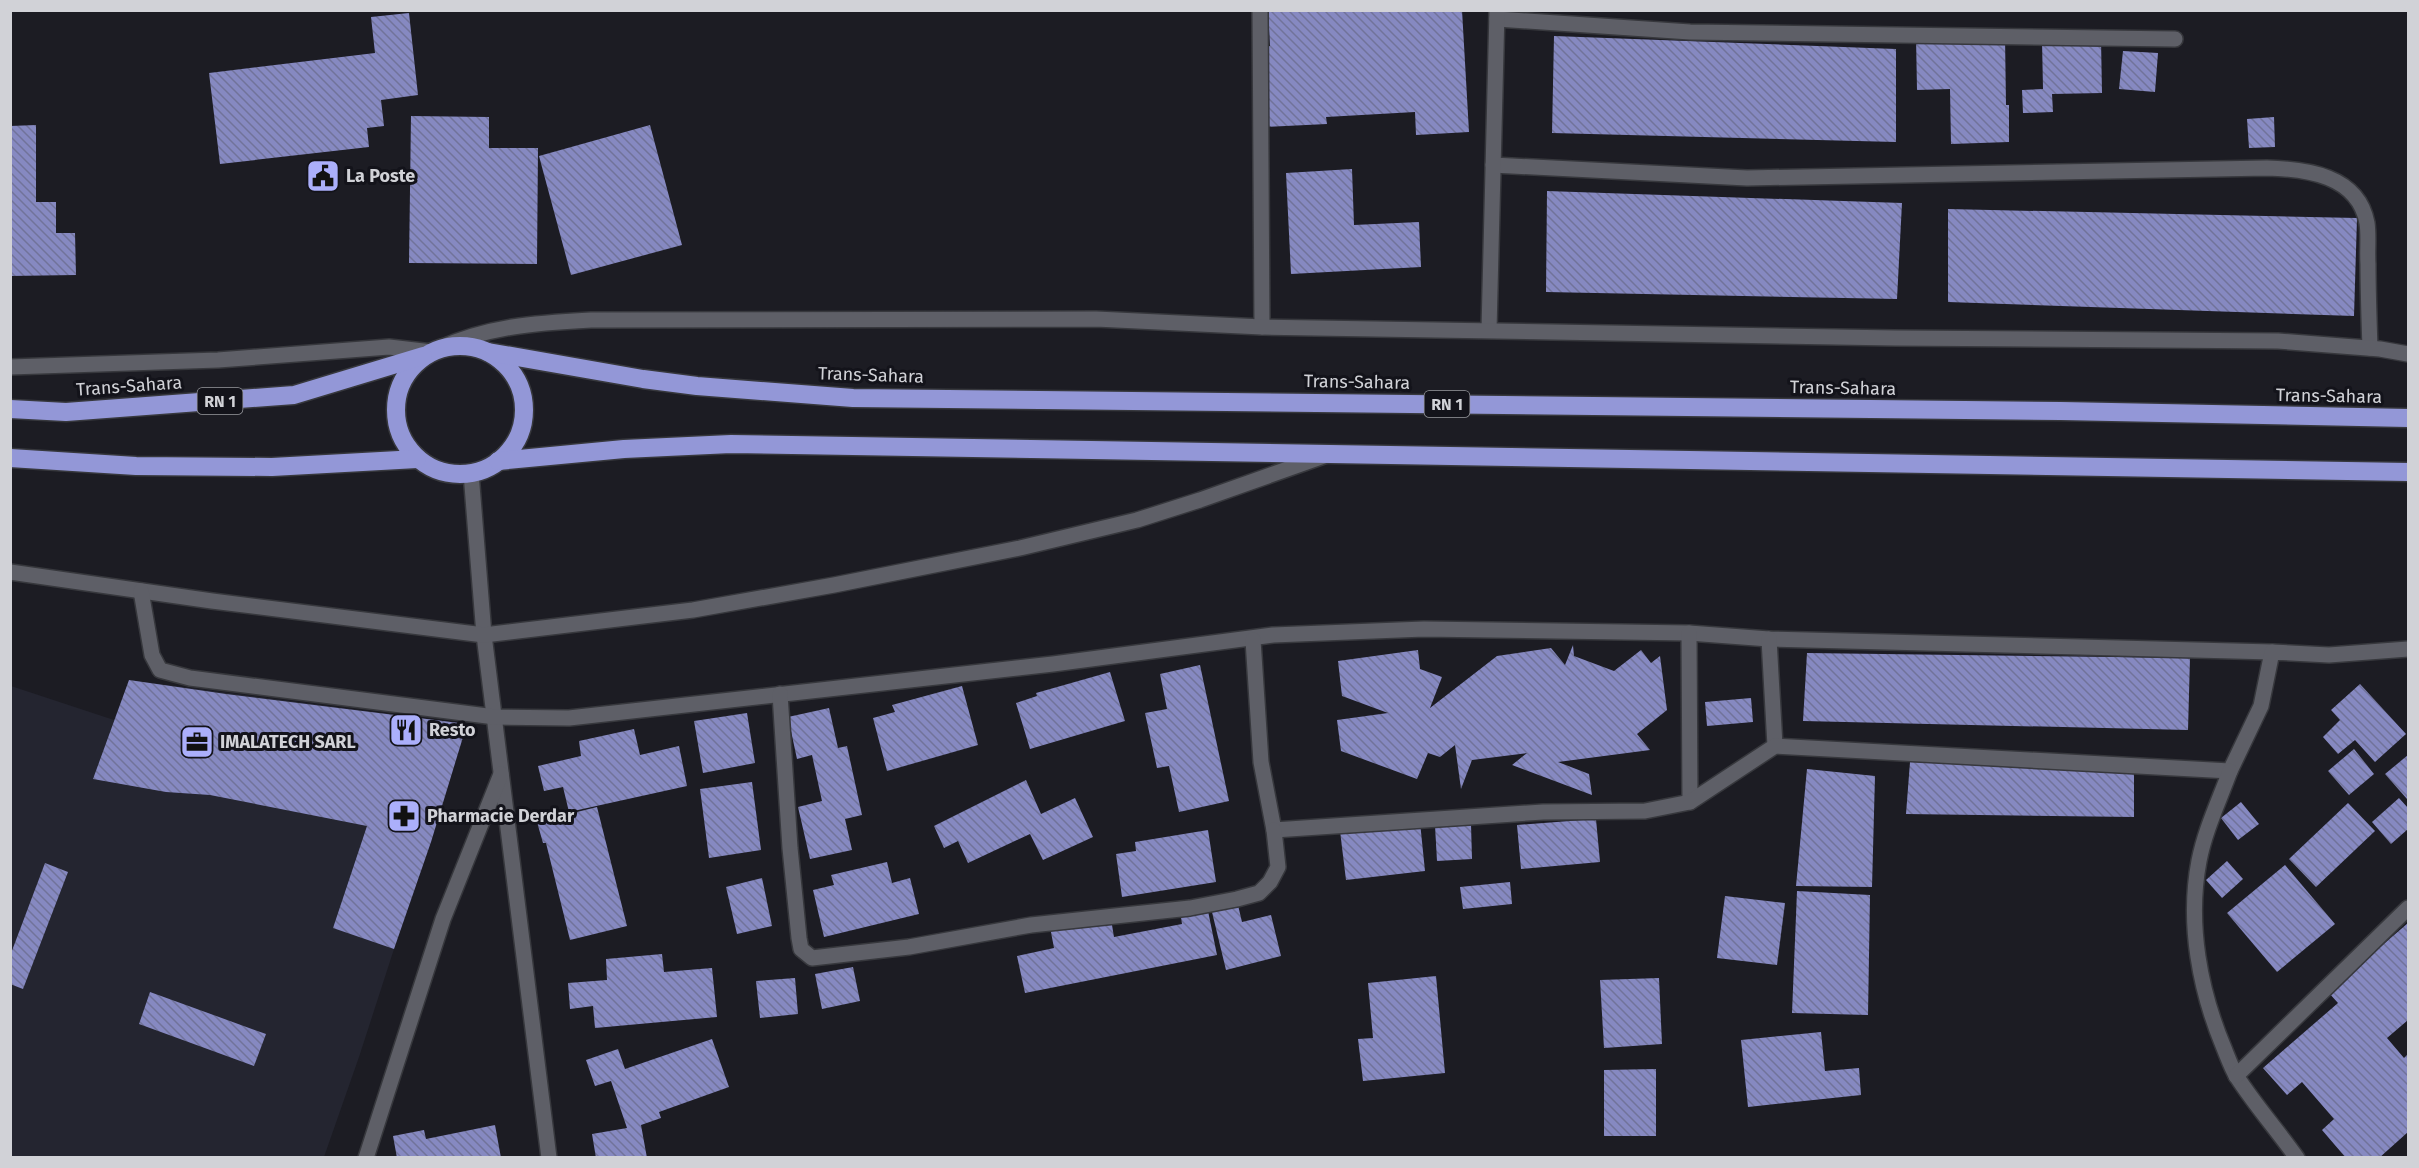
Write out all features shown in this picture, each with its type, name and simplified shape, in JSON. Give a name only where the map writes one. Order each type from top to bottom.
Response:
[{"type":"highway","points":[[455,346],[472,346],[488,352],[502,361],[513,373],[520,388],[524,404],[523,420],[518,436],[510,450],[485,469],[457,475],[429,467],[417,459],[406,447],[399,431],[395,415],[396,398],[402,382],[411,368],[431,353],[455,346]]},
{"type":"highway","name":"Trans-Sahara","points":[[488,352],[697,386],[853,398],[2073,411],[2409,418]]},
{"type":"highway","name":"Trans-Sahara","points":[[10,410],[66,412],[294,395],[431,353]]},
{"type":"highway","points":[[498,461],[624,449],[731,444],[2409,472]]},
{"type":"highway","points":[[10,458],[136,466],[272,467],[417,459]]},
{"type":"street","points":[[1260,10],[1262,327]]},
{"type":"street","points":[[1489,330],[1497,15],[1690,32],[2175,39]]},
{"type":"street","points":[[1493,165],[1747,178],[2255,168],[2292,169],[2321,174],[2345,185],[2358,200],[2367,222],[2370,348]]},
{"type":"street","points":[[10,367],[218,360],[389,347],[431,353],[464,337],[516,325],[591,320],[1096,319],[1262,327],[1883,338],[2278,340],[2370,348],[2409,354]]},
{"type":"street","points":[[10,572],[484,635],[693,610],[1020,548],[1137,520],[1332,453]]},
{"type":"street","points":[[471,473],[484,635],[549,1158]]},
{"type":"street","points":[[141,591],[152,655],[160,670],[190,678],[495,717],[569,718],[1253,640],[1273,635],[1424,629],[1689,633],[1769,639],[2272,651],[2329,655],[2409,649]]},
{"type":"street","points":[[1689,633],[1690,802]]},
{"type":"street","points":[[1769,639],[1775,746]]},
{"type":"street","points":[[780,694],[790,848],[801,949],[812,958],[909,947],[1031,925],[1190,908],[1259,893],[1270,882],[1278,867],[1262,762],[1253,640]]},
{"type":"street","points":[[2272,651],[2261,706],[2230,771],[2206,834],[2199,863],[2195,912],[2202,984],[2214,1024],[2236,1076],[2297,1158]]},
{"type":"street","points":[[1274,830],[1543,812],[1645,811],[1690,802],[1775,746],[2230,771]]},
{"type":"street","points":[[366,1158],[443,919],[502,771]]},
{"type":"street","points":[[2236,1076],[2409,908]]},
{"type":"shaded area","points":[[129,680],[467,724],[359,1057],[324,1157],[11,1158],[11,686],[114,720]]},
{"type":"building","points":[[1268,10],[1462,10],[1469,132],[1416,135],[1415,112],[1326,117],[1327,124],[1262,127],[1257,46],[1270,46]]},
{"type":"building","points":[[409,13],[418,95],[381,100],[384,126],[367,128],[369,147],[220,164],[209,73],[375,53],[371,17]]},
{"type":"building","points":[[1554,36],[1896,49],[1896,142],[1552,133]]},
{"type":"building","points":[[2005,36],[2009,142],[1951,144],[1950,89],[1917,90],[1916,37]]},
{"type":"building","points":[[2101,39],[2102,93],[2052,94],[2053,112],[2023,113],[2022,90],[2043,89],[2042,41]]},
{"type":"building","points":[[2123,51],[2158,53],[2155,92],[2119,89]]},
{"type":"building","points":[[411,116],[489,117],[489,148],[538,148],[537,264],[409,263]]},
{"type":"building","points":[[2274,117],[2275,147],[2249,148],[2247,119]]},
{"type":"building","points":[[36,125],[36,202],[56,202],[56,233],[75,233],[76,275],[10,276],[10,126]]},
{"type":"building","points":[[650,125],[682,245],[571,275],[539,156]]},
{"type":"building","points":[[1352,169],[1354,225],[1419,222],[1421,267],[1291,274],[1286,173]]},
{"type":"building","points":[[1547,191],[1902,203],[1897,299],[1546,292]]},
{"type":"building","points":[[1948,209],[2357,218],[2354,316],[1948,302]]},
{"type":"building","points":[[1573,645],[1574,656],[1614,671],[1641,650],[1651,663],[1660,656],[1667,710],[1637,734],[1650,750],[1558,762],[1589,774],[1592,795],[1512,765],[1527,753],[1472,760],[1461,789],[1455,745],[1440,757],[1428,753],[1417,779],[1341,751],[1337,720],[1388,713],[1342,696],[1338,661],[1418,650],[1420,669],[1442,677],[1430,708],[1497,656],[1551,648],[1565,665]]},
{"type":"building","points":[[1807,653],[2190,658],[2188,730],[1803,721]]},
{"type":"building","points":[[1200,665],[1229,801],[1179,812],[1169,766],[1157,768],[1145,713],[1167,709],[1160,674]]},
{"type":"building","points":[[1110,672],[1125,721],[1030,749],[1016,703],[1037,696],[1036,693]]},
{"type":"building","points":[[129,680],[467,724],[431,842],[394,949],[333,928],[367,826],[210,795],[166,792],[93,779]]},
{"type":"building","points":[[2360,684],[2406,734],[2375,762],[2355,740],[2338,754],[2323,737],[2340,720],[2331,710]]},
{"type":"building","points":[[962,686],[978,745],[887,771],[873,718],[895,712],[892,705]]},
{"type":"building","points":[[1751,698],[1753,722],[1707,726],[1705,702]]},
{"type":"building","points":[[829,708],[838,748],[847,746],[862,815],[845,819],[852,850],[810,859],[798,807],[822,801],[812,755],[797,759],[788,717]]},
{"type":"building","points":[[747,713],[755,763],[703,773],[694,721]]},
{"type":"building","points":[[634,729],[640,755],[679,746],[687,786],[569,812],[563,787],[544,791],[538,766],[581,756],[579,741]]},
{"type":"building","points":[[2354,749],[2374,774],[2349,795],[2328,771]]},
{"type":"building","points":[[2408,755],[2408,797],[2407,799],[2385,774]]},
{"type":"building","points":[[1910,762],[2134,767],[2134,817],[1906,814]]},
{"type":"building","points":[[1807,769],[1875,776],[1872,887],[1796,886]]},
{"type":"building","points":[[1026,780],[1041,814],[1075,798],[1093,837],[1043,860],[1030,834],[968,863],[958,841],[944,848],[934,826]]},
{"type":"building","points":[[752,782],[761,850],[709,858],[700,789]]},
{"type":"building","points":[[2399,798],[2408,808],[2408,829],[2391,844],[2372,822]]},
{"type":"building","points":[[2241,802],[2259,824],[2238,840],[2221,818]]},
{"type":"building","points":[[2348,803],[2375,831],[2316,887],[2289,859]]},
{"type":"building","points":[[597,807],[627,926],[570,940],[546,843],[543,843],[537,822]]},
{"type":"building","points":[[1596,819],[1600,862],[1521,869],[1517,825]]},
{"type":"building","points":[[1420,822],[1425,871],[1346,880],[1340,831]]},
{"type":"building","points":[[1471,824],[1472,859],[1437,861],[1435,826]]},
{"type":"building","points":[[1208,830],[1216,882],[1122,897],[1116,854],[1136,851],[1135,842]]},
{"type":"building","points":[[2227,861],[2243,879],[2222,898],[2206,880]]},
{"type":"building","points":[[887,862],[892,883],[910,878],[919,914],[824,937],[813,890],[834,885],[831,875]]},
{"type":"building","points":[[45,863],[68,872],[23,989],[10,984],[10,956]]},
{"type":"building","points":[[2285,865],[2335,924],[2277,972],[2227,913]]},
{"type":"building","points":[[762,878],[772,926],[737,934],[726,887]]},
{"type":"building","points":[[1510,882],[1512,904],[1463,909],[1460,887]]},
{"type":"building","points":[[1797,891],[1870,895],[1868,1015],[1792,1013]]},
{"type":"building","points":[[1725,896],[1785,903],[1777,965],[1717,958]]},
{"type":"building","points":[[1237,901],[1242,922],[1271,915],[1281,956],[1226,970],[1211,908]]},
{"type":"building","points":[[1207,906],[1217,955],[1025,993],[1017,956],[1054,948],[1050,927],[1111,919],[1114,937],[1182,924],[1180,911]]},
{"type":"building","points":[[2408,923],[2408,1020],[2387,1038],[2404,1058],[2408,1054],[2408,1132],[2379,1158],[2346,1158],[2322,1130],[2334,1119],[2302,1082],[2287,1095],[2263,1068],[2338,1003],[2328,992]]},
{"type":"building","points":[[662,954],[664,972],[712,968],[717,1017],[595,1028],[593,1006],[570,1009],[568,983],[607,980],[606,959]]},
{"type":"building","points":[[853,967],[860,1001],[822,1009],[815,974]]},
{"type":"building","points":[[1436,976],[1445,1073],[1363,1081],[1358,1039],[1373,1038],[1368,983]]},
{"type":"building","points":[[795,978],[798,1014],[760,1018],[756,981]]},
{"type":"building","points":[[1659,978],[1662,1044],[1604,1048],[1600,980]]},
{"type":"building","points":[[150,992],[266,1034],[254,1066],[139,1024]]},
{"type":"building","points":[[1821,1032],[1825,1071],[1859,1068],[1861,1095],[1748,1107],[1741,1040]]},
{"type":"building","points":[[712,1039],[729,1087],[659,1112],[661,1118],[641,1125],[647,1158],[596,1158],[592,1134],[627,1128],[611,1081],[595,1086],[586,1060],[618,1049],[625,1069]]},
{"type":"building","points":[[1656,1069],[1656,1136],[1604,1136],[1604,1070]]},
{"type":"building","points":[[495,1125],[501,1158],[397,1158],[393,1136],[424,1130],[426,1139]]},
{"type":"place","name":"La Poste","points":[[323,176]]},
{"type":"place","name":"Resto","points":[[406,730]]},
{"type":"place","name":"IMALATECH SARL","points":[[197,742]]},
{"type":"place","name":"Pharmacie Derdar","points":[[404,816]]}]
